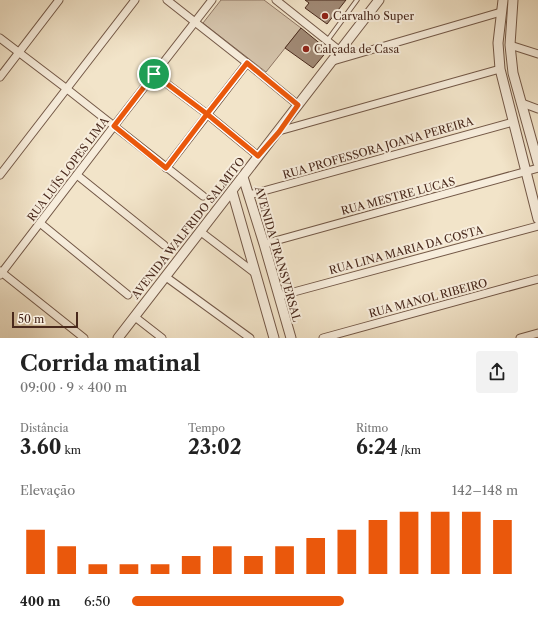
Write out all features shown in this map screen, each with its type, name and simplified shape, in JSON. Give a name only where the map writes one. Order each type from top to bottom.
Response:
[{"type":"street","points":[[0,77],[59,0]]},
{"type":"street","points":[[0,175],[135,0]]},
{"type":"street","points":[[167,0],[298,105]]},
{"type":"street","name":"RUA LUÍS LOPES LIMA","points":[[1,273],[212,0]]},
{"type":"street","points":[[276,0],[340,51]]},
{"type":"street","name":"AVENIDA WALFRIDO SALMITO","points":[[118,338],[258,156],[279,132],[379,0]]},
{"type":"street","points":[[503,0],[498,43],[500,69],[538,220]]},
{"type":"street","points":[[513,0],[510,45],[514,73],[538,163]]},
{"type":"street","points":[[333,61],[501,12]]},
{"type":"street","points":[[0,38],[203,196]]},
{"type":"street","points":[[510,45],[538,54]]},
{"type":"street","points":[[166,168],[247,63]]},
{"type":"street","points":[[279,132],[500,69]]},
{"type":"street","points":[[154,74],[207,114],[258,156]]},
{"type":"street","points":[[522,103],[538,109]]},
{"type":"street","name":"RUA PROFESSORA JOANA PEREIRA","points":[[249,195],[513,122]]},
{"type":"street","name":"RUA MESTRE LUCAS","points":[[264,244],[538,168]]},
{"type":"street","points":[[77,175],[164,245]]},
{"type":"street","name":"AVENIDA TRANSVERSAL","points":[[243,177],[264,244],[290,338]]},
{"type":"street","points":[[232,191],[274,338]]},
{"type":"street","points":[[40,223],[128,295]]},
{"type":"street","name":"RUA LINA MARIA DA COSTA","points":[[279,296],[538,226]]},
{"type":"street","points":[[201,232],[256,274]]},
{"type":"street","points":[[1,273],[84,338]]},
{"type":"street","points":[[166,277],[250,338]]},
{"type":"street","name":"RUA MANOL RIBEIRO","points":[[323,338],[538,279]]},
{"type":"street","points":[[135,317],[162,338]]},
{"type":"street","points":[[520,338],[538,333]]},
{"type":"lane","points":[[327,41],[358,0]]},
{"type":"shaded area","points":[[221,0],[264,0],[301,28],[266,72],[203,23]]},
{"type":"building","name":"Carvalho Super","points":[[305,0],[346,0],[327,24],[305,8],[309,3]]},
{"type":"building","points":[[301,28],[328,50],[313,68],[285,48]]},
{"type":"place","name":"Carvalho Super","points":[[325,16]]},
{"type":"place","name":"Calçada de Casa","points":[[306,49]]},
{"type":"route","points":[[154,74],[114,126],[166,168],[207,114],[258,156],[279,132],[298,105],[247,63],[207,114],[154,74]]}]
